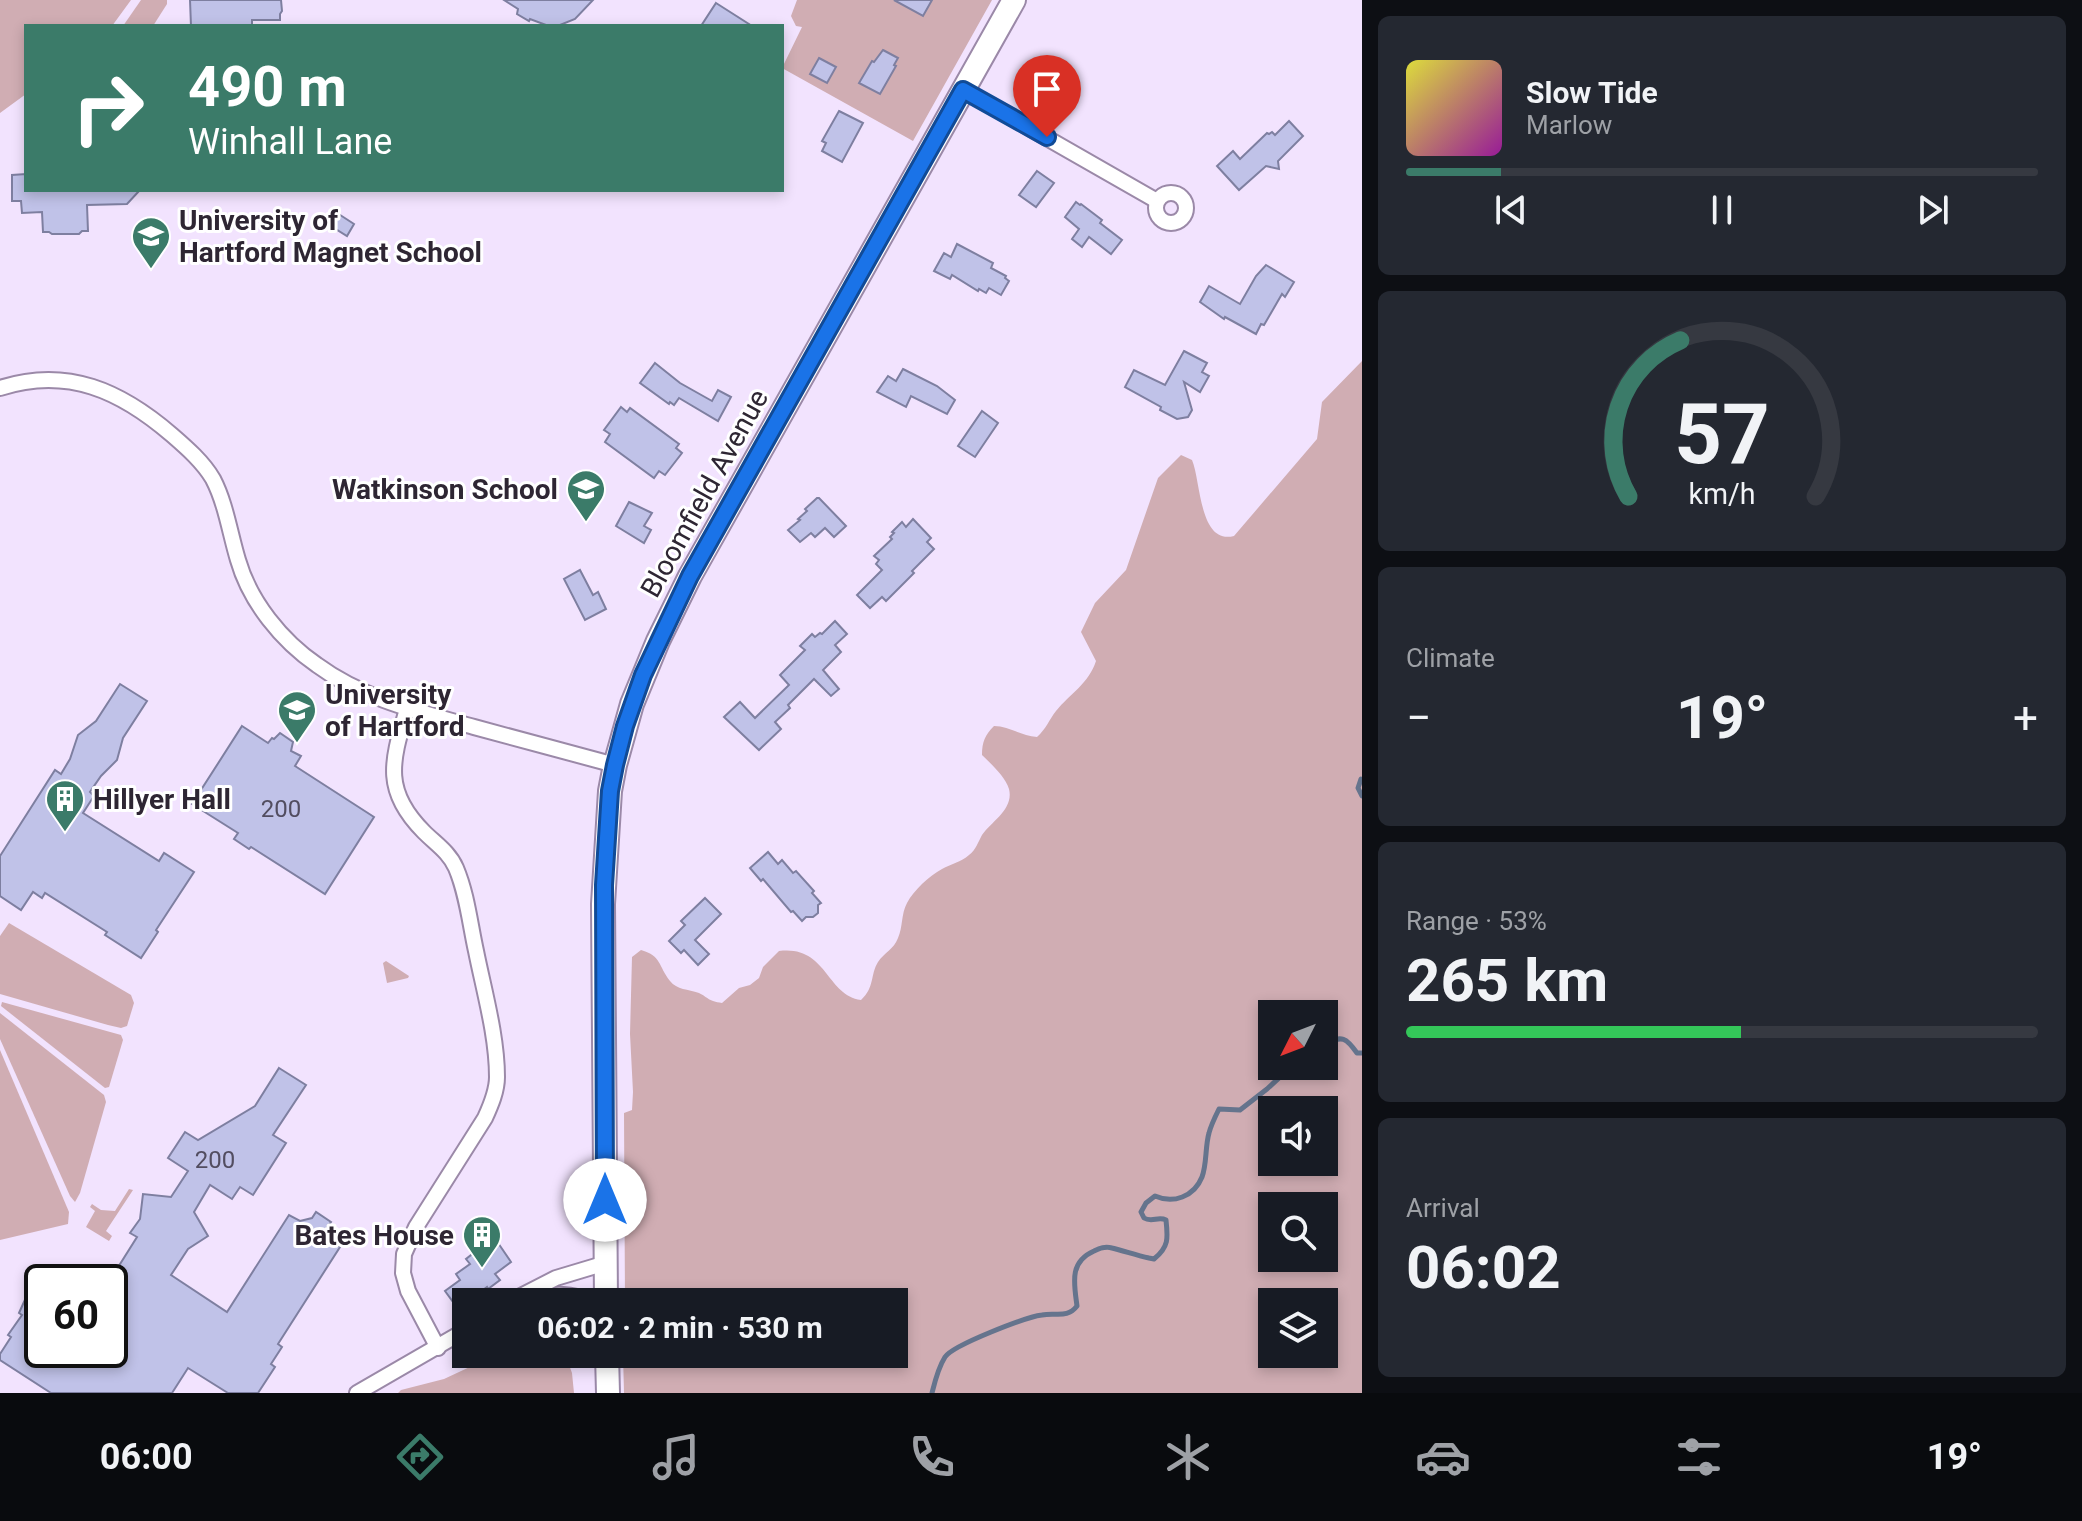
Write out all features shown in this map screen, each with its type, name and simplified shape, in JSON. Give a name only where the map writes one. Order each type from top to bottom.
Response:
[{"type":"main road","name":"Bloomfield Avenue","points":[[606,1288],[603,904],[608,817],[615,765],[625,726],[637,690],[681,593],[1014,0]]},
{"type":"main road","points":[[607,1368],[608,1393]]},
{"type":"street","points":[[963,90],[1157,201]]},
{"type":"street","points":[[0,388],[41,379],[77,382],[120,398],[162,427],[200,461],[212,478],[239,564],[259,603],[276,627],[307,658],[329,673],[407,709],[615,765]]},
{"type":"street","points":[[407,709],[393,758],[397,791],[405,813],[441,846],[457,871],[486,1003],[497,1079],[485,1118],[416,1227],[404,1254],[403,1273],[408,1291],[438,1348]]},
{"type":"street","points":[[536,1288],[556,1278],[606,1263]]},
{"type":"street","points":[[357,1393],[452,1339]]},
{"type":"shaded area","points":[[0,0],[131,0],[113,24],[24,24],[24,95],[0,113]]},
{"type":"shaded area","points":[[141,0],[167,0],[154,24],[124,24]]},
{"type":"shaded area","points":[[797,0],[992,0],[913,141],[784,69],[802,27],[796,26],[791,16]]},
{"type":"shaded area","points":[[1362,361],[1362,1393],[624,1393],[623,1368],[908,1368],[908,1288],[625,1288],[624,1113],[632,1110],[633,1092],[630,1034],[632,957],[641,950],[648,952],[676,986],[722,1003],[739,988],[759,978],[763,967],[779,951],[795,951],[817,963],[849,996],[861,1000],[878,962],[900,934],[905,907],[914,893],[937,872],[971,853],[1008,803],[1007,784],[982,755],[988,732],[999,726],[1037,737],[1093,669],[1096,661],[1081,632],[1095,603],[1126,570],[1158,478],[1181,455],[1192,460],[1208,521],[1214,531],[1223,536],[1234,536],[1317,439],[1322,402]]},
{"type":"shaded area","points":[[9,923],[131,995],[134,1003],[127,1026],[108,1025],[0,994],[0,936]]},
{"type":"shaded area","points":[[386,961],[408,978],[387,983],[383,963]]},
{"type":"shaded area","points":[[2,1002],[121,1035],[123,1040],[109,1087],[105,1088],[1,1006]]},
{"type":"shaded area","points":[[0,1013],[104,1095],[106,1102],[75,1202],[0,1039]]},
{"type":"shaded area","points":[[0,1050],[69,1212],[68,1224],[0,1240]]},
{"type":"shaded area","points":[[129,1189],[133,1190],[106,1231],[112,1236],[109,1241],[86,1227],[95,1211],[90,1207],[92,1204],[101,1210],[115,1211]]},
{"type":"shaded area","points":[[468,1368],[570,1368],[574,1393],[398,1393]]},
{"type":"building","points":[[190,0],[281,0],[280,20],[252,20],[252,24],[191,24]]},
{"type":"building","points":[[504,0],[593,0],[575,19],[562,24],[529,21],[517,14],[518,9]]},
{"type":"building","points":[[894,0],[932,0],[923,16]]},
{"type":"building","points":[[716,3],[749,24],[702,24]]},
{"type":"building","points":[[883,50],[898,58],[880,94],[859,83],[872,61]]},
{"type":"building","points":[[819,58],[836,67],[827,83],[810,74]]},
{"type":"building","points":[[839,111],[863,123],[842,162],[822,151],[826,143],[822,141]]},
{"type":"building","points":[[1289,121],[1303,136],[1278,161],[1279,169],[1266,166],[1239,190],[1217,166],[1233,151],[1240,159],[1267,133],[1275,135]]},
{"type":"building","points":[[1037,171],[1054,183],[1036,207],[1019,195]]},
{"type":"building","points":[[24,174],[24,192],[138,192],[127,204],[87,205],[88,231],[52,234],[43,232],[42,212],[22,213],[21,201],[12,201],[12,175]]},
{"type":"building","points":[[1076,202],[1102,220],[1100,223],[1122,240],[1111,254],[1089,237],[1082,247],[1072,239],[1079,229],[1065,217]]},
{"type":"building","points":[[334,211],[354,224],[347,236],[326,223]]},
{"type":"building","points":[[957,244],[993,263],[991,268],[1006,276],[1009,281],[1001,295],[989,288],[986,293],[978,291],[952,275],[950,279],[934,271],[944,253],[951,257]]},
{"type":"building","points":[[1266,265],[1294,282],[1285,297],[1282,294],[1256,334],[1224,319],[1200,302],[1209,286],[1240,304]]},
{"type":"building","points":[[1184,351],[1207,363],[1202,372],[1209,376],[1200,392],[1184,382],[1192,410],[1188,417],[1177,419],[1125,387],[1134,370],[1165,385]]},
{"type":"building","points":[[655,363],[680,383],[712,401],[718,390],[731,397],[718,421],[679,398],[674,405],[669,404],[640,383]]},
{"type":"building","points":[[903,369],[937,386],[955,400],[947,414],[911,396],[906,407],[877,392],[888,376],[896,381]]},
{"type":"building","points":[[621,407],[627,412],[630,408],[679,444],[676,448],[682,453],[665,475],[659,471],[654,478],[605,442],[610,434],[604,430]]},
{"type":"building","points":[[982,411],[998,423],[975,457],[958,446]]},
{"type":"building","points":[[817,498],[846,526],[834,537],[825,528],[815,537],[811,533],[800,542],[788,530]]},
{"type":"building","points":[[629,502],[652,513],[644,526],[651,530],[644,543],[616,526]]},
{"type":"building","points":[[913,519],[931,538],[927,542],[934,549],[886,601],[882,597],[870,608],[857,595],[882,570],[874,556],[892,539],[892,532],[902,522],[906,527]]},
{"type":"building","points":[[580,570],[593,595],[598,592],[606,609],[585,620],[564,579]]},
{"type":"building","points":[[835,621],[847,634],[835,645],[841,652],[823,670],[839,689],[831,696],[814,679],[788,705],[790,708],[775,722],[781,729],[759,750],[724,717],[740,702],[755,718],[789,685],[780,675],[805,650],[800,646],[812,634],[815,637],[822,634]]},
{"type":"building","name":"Hillyer Hall","points":[[120,684],[147,701],[123,738],[117,760],[90,792],[94,796],[83,813],[159,861],[164,853],[194,872],[141,958],[105,935],[107,932],[45,893],[42,898],[33,892],[21,910],[0,896],[0,856],[55,770],[61,774],[78,735],[96,721]]},
{"type":"building","points":[[242,726],[268,743],[280,733],[293,742],[291,751],[301,756],[295,766],[374,817],[325,894],[234,839],[238,833],[192,804]]},
{"type":"building","points":[[768,852],[778,864],[782,860],[793,873],[796,871],[814,891],[812,893],[821,903],[813,917],[802,921],[750,868]]},
{"type":"building","points":[[705,898],[721,914],[695,940],[709,954],[698,965],[684,950],[681,953],[669,941],[685,925],[681,921]]},
{"type":"building","points":[[279,1068],[306,1085],[273,1135],[286,1143],[253,1195],[240,1187],[232,1199],[210,1185],[194,1212],[208,1236],[188,1249],[171,1275],[227,1312],[289,1215],[300,1221],[312,1218],[316,1212],[331,1222],[327,1228],[330,1241],[340,1247],[278,1344],[282,1347],[271,1364],[275,1367],[258,1393],[228,1393],[188,1368],[172,1393],[51,1393],[0,1360],[0,1354],[11,1337],[8,1335],[22,1315],[19,1313],[24,1302],[24,1368],[128,1368],[128,1264],[120,1264],[137,1237],[130,1233],[140,1219],[143,1194],[171,1197],[188,1171],[168,1158],[185,1132],[198,1140],[255,1106]]},
{"type":"building","name":"Bates House","points":[[494,1237],[511,1262],[495,1274],[500,1280],[489,1288],[452,1288],[452,1301],[445,1291],[460,1280],[456,1274],[470,1264],[466,1259]]},
{"type":"waterway","points":[[1361,779],[1358,788],[1362,796]]},
{"type":"waterway","points":[[1338,1039],[1343,1039],[1357,1053],[1362,1053]]},
{"type":"waterway","points":[[932,1393],[945,1357],[961,1346],[1021,1321],[1073,1310],[1077,1306],[1075,1274],[1080,1261],[1086,1256],[1107,1247],[1154,1259],[1159,1255],[1166,1242],[1166,1220],[1144,1218],[1141,1212],[1146,1203],[1155,1196],[1176,1199],[1194,1190],[1202,1177],[1209,1133],[1219,1109],[1240,1110],[1277,1080]]},
{"type":"place","name":"University of Hartford Magnet School","points":[[151,270]]},
{"type":"place","name":"Watkinson School","points":[[586,523]]},
{"type":"place","name":"University of Hartford","points":[[297,744]]},
{"type":"place","name":"Hillyer Hall","points":[[65,833]]},
{"type":"place","name":"Bates House","points":[[482,1269]]},
{"type":"route","points":[[605,1200],[604,869],[615,765],[640,683],[690,576],[963,90],[1047,137]]}]
